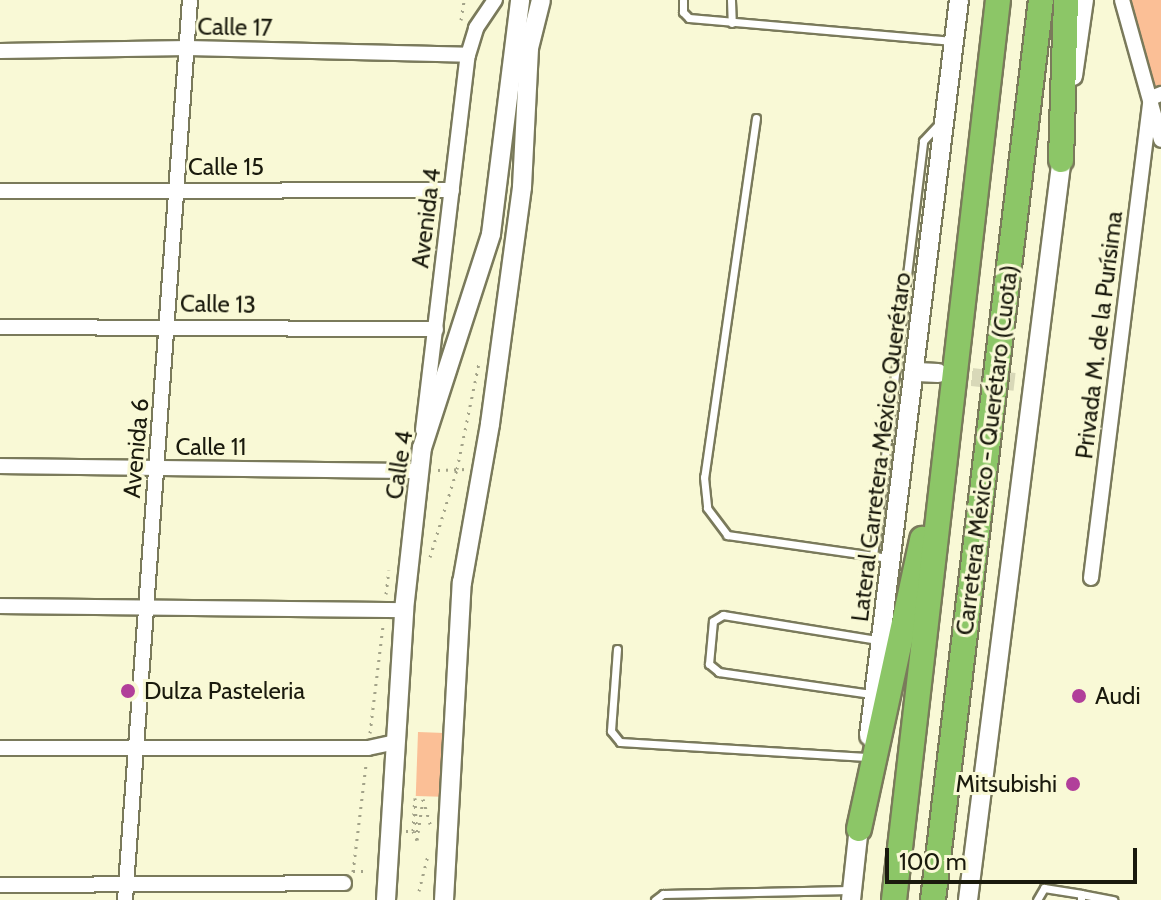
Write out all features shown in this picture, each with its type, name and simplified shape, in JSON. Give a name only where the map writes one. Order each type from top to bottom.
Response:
[{"type":"highway","name":"Carretera México - Querétaro (Cuota)","points":[[894,900],[998,0]]},
{"type":"highway","name":"Carretera México - Querétaro (Cuota)","points":[[933,900],[1041,0]]},
{"type":"highway","points":[[1061,160],[1066,0]]},
{"type":"highway","points":[[859,829],[905,602],[942,467]]},
{"type":"main road","name":"Calle 4","points":[[386,900],[404,610],[422,448],[491,234],[520,0]]},
{"type":"main road","points":[[444,900],[462,583],[483,468],[522,187],[529,48],[541,0]]},
{"type":"main road","name":"Lateral Carretera México Querétaro","points":[[852,895],[880,640],[881,557],[890,491],[917,372],[959,0]]},
{"type":"main road","points":[[968,900],[1024,382],[1084,0]]},
{"type":"main road","points":[[917,372],[938,373]]},
{"type":"street","name":"Avenida 6","points":[[125,893],[179,189],[190,0]]},
{"type":"street","name":"Avenida 4","points":[[422,448],[468,55],[476,28],[495,0]]},
{"type":"street","points":[[1122,0],[1156,96],[1161,140]]},
{"type":"street","name":"Calle 17","points":[[0,51],[188,48],[468,55]]},
{"type":"street","name":"Privada M. de la Purísima","points":[[1091,578],[1156,96]]},
{"type":"street","name":"Calle 15","points":[[0,191],[452,190]]},
{"type":"street","name":"Calle 13","points":[[0,327],[436,329]]},
{"type":"street","name":"Calle 11","points":[[0,466],[421,471]]},
{"type":"street","points":[[0,606],[404,610]]},
{"type":"street","points":[[0,748],[368,748],[396,742]]},
{"type":"street","points":[[0,885],[125,893],[349,880]]},
{"type":"lane","points":[[683,0],[683,12],[689,18],[955,41]]},
{"type":"lane","points":[[731,0],[732,23]]},
{"type":"lane","points":[[756,118],[704,477],[707,508],[727,535],[881,557]]},
{"type":"lane","points":[[890,491],[923,141],[945,119]]},
{"type":"lane","points":[[874,695],[712,669],[713,621],[723,615],[880,640]]},
{"type":"lane","points":[[617,649],[611,731],[620,742],[867,757]]},
{"type":"lane","points":[[1037,900],[1044,888],[1081,897],[1113,900]]},
{"type":"lane","points":[[655,900],[663,894],[852,895]]},
{"type":"path","points":[[430,557],[457,469],[481,351]]},
{"type":"path","points":[[421,471],[483,468]]},
{"type":"path","points":[[389,871],[349,880],[390,563]]},
{"type":"path","points":[[413,831],[415,798],[417,840],[423,799],[430,829]]},
{"type":"path","points":[[419,891],[430,848]]},
{"type":"shaded area","points":[[1126,0],[1161,0],[1161,90],[1151,92]]},
{"type":"shaded area","points":[[418,732],[451,733],[449,797],[416,796]]},
{"type":"tunnel","points":[[945,374],[1015,382]]},
{"type":"place","name":"Dulza Pasteleria","points":[[128,691]]},
{"type":"place","name":"Audi","points":[[1079,696]]},
{"type":"place","name":"Mitsubishi","points":[[1073,784]]}]
